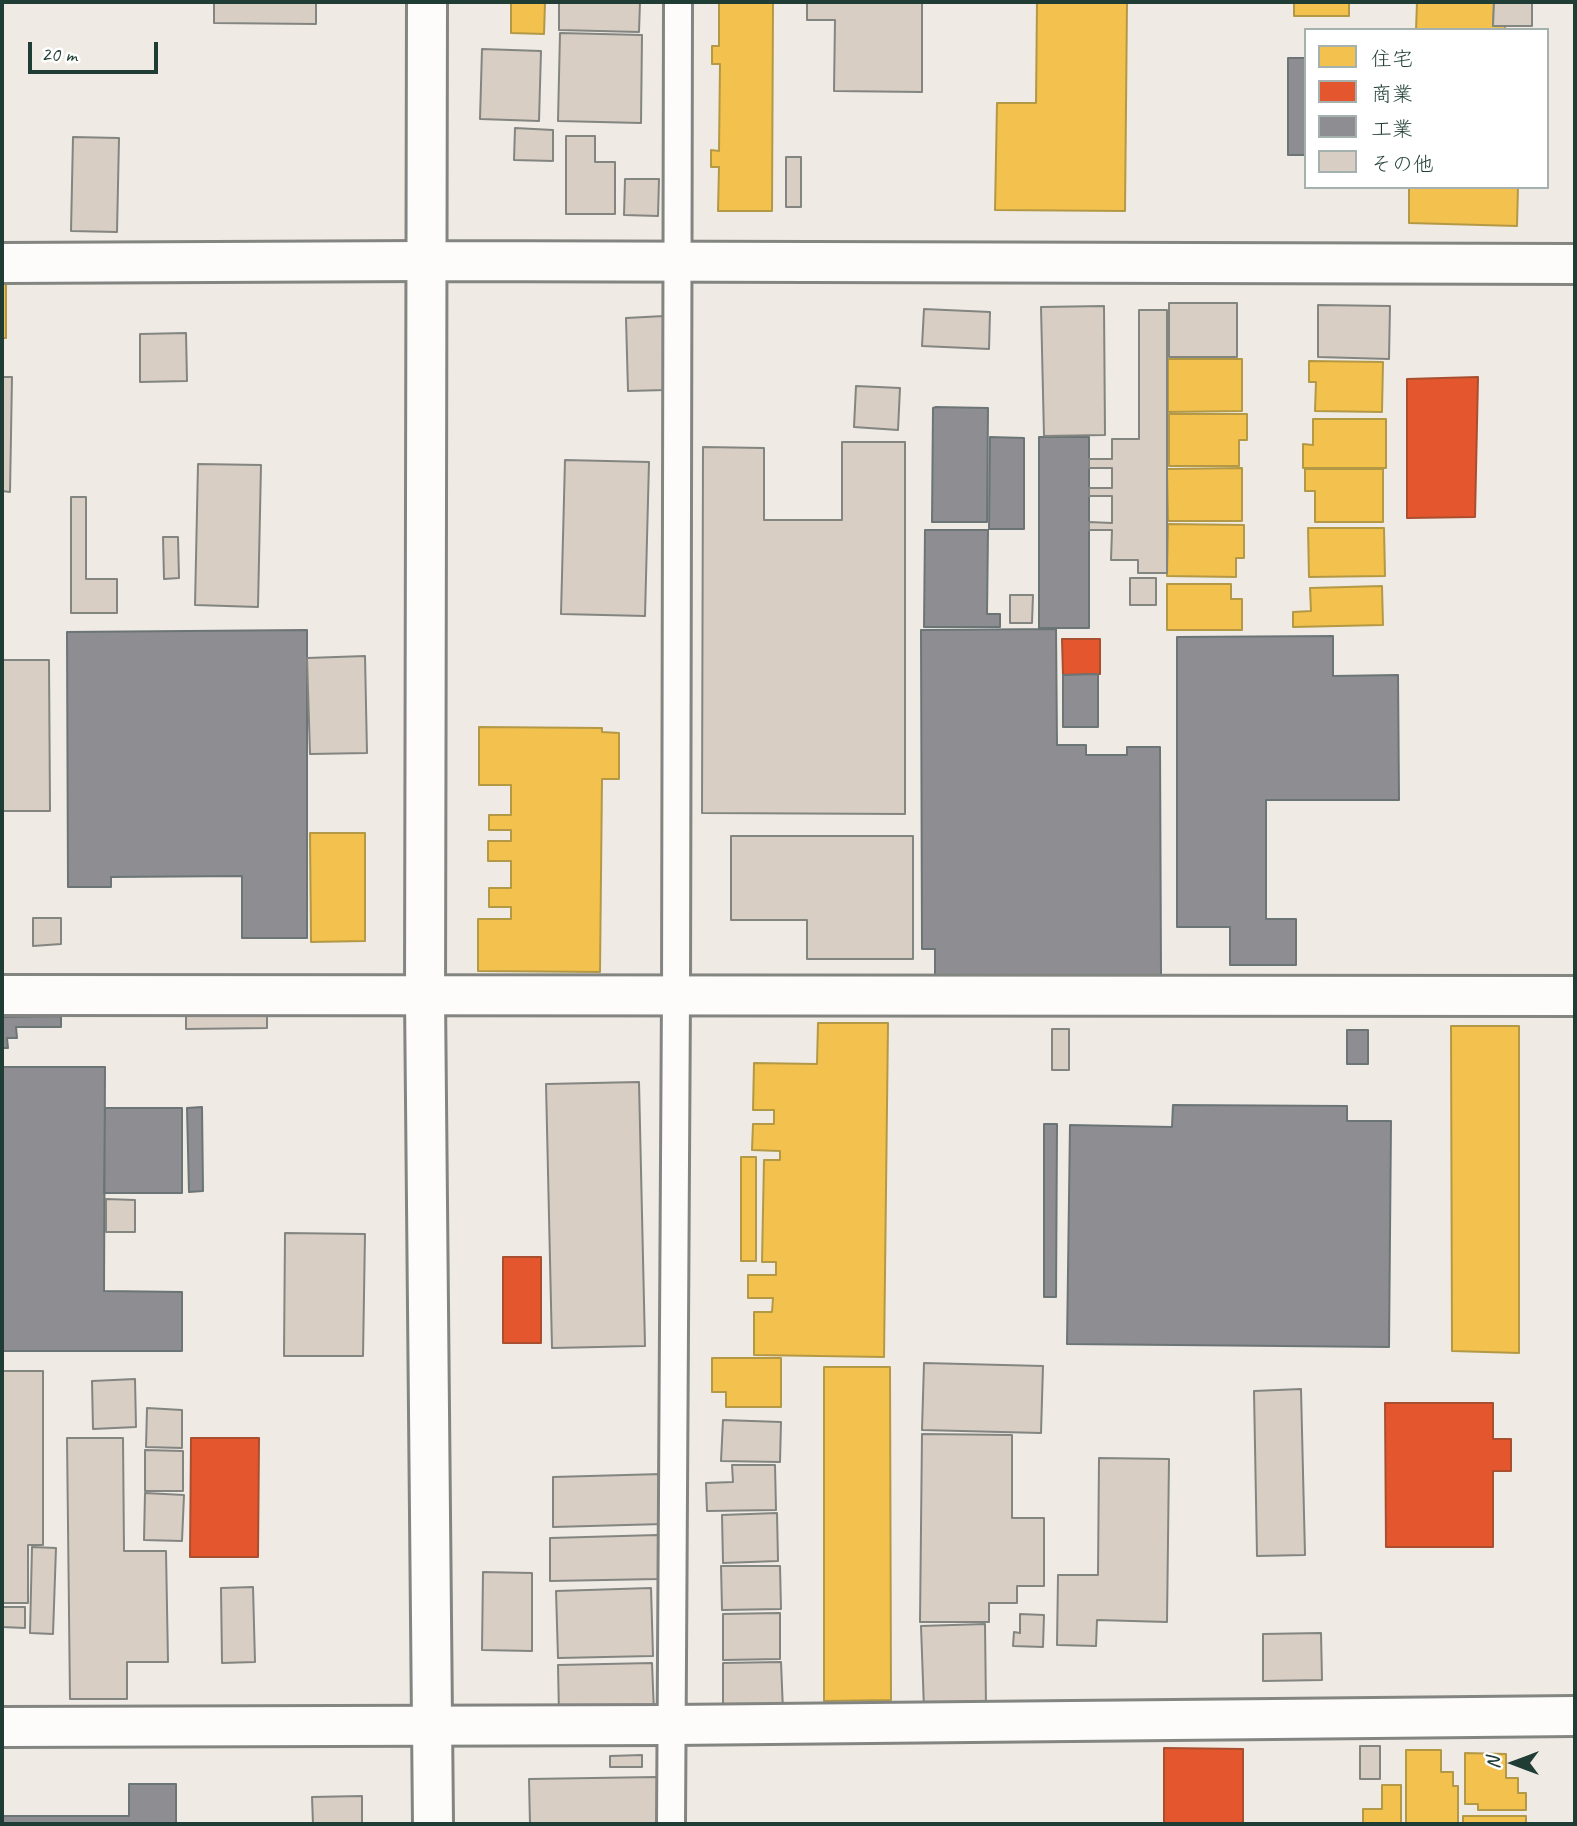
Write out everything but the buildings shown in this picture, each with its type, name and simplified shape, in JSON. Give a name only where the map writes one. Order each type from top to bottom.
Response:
[{"type":"street","points":[[427,2],[425,997],[433,1824]]},
{"type":"street","points":[[2,263],[677,261],[1575,264]]},
{"type":"street","points":[[2,995],[1575,996]]},
{"type":"street","points":[[2,1727],[670,1725],[1575,1717]]},
{"type":"lane","points":[[671,1824],[678,2]]}]
